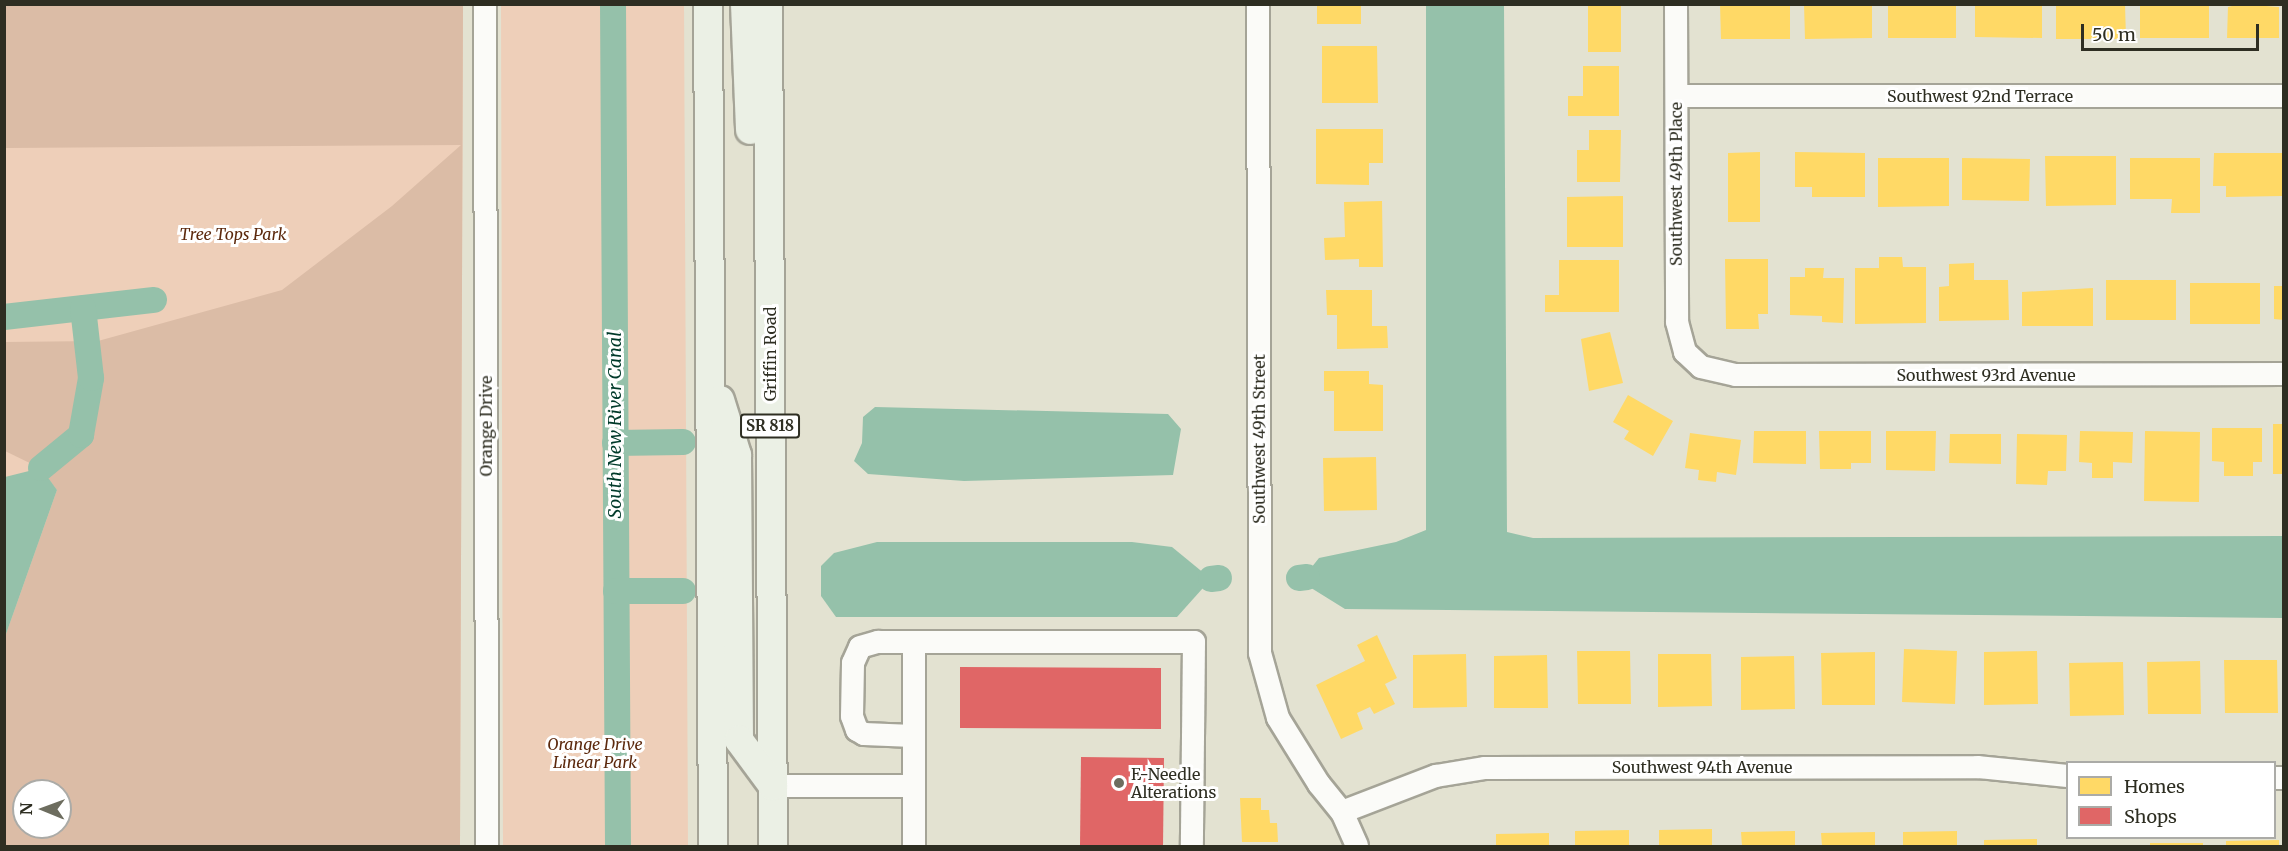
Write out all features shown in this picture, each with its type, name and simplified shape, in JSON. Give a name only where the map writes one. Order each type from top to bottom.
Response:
[{"type":"main road","points":[[708,4],[713,846]]},
{"type":"main road","points":[[745,4],[755,246],[770,304]]},
{"type":"main road","name":"Griffin Road","points":[[768,4],[773,846]]},
{"type":"main road","points":[[711,372],[737,455],[739,740],[773,786]]},
{"type":"street","name":"Orange Drive","points":[[485,4],[487,846]]},
{"type":"street","name":"Southwest 49th Street","points":[[1258,4],[1260,653],[1278,718],[1319,784],[1342,812],[1357,846]]},
{"type":"street","name":"Southwest 49th Place","points":[[1676,4],[1677,322],[1679,339],[1692,360]]},
{"type":"street","name":"Southwest 92nd Terrace","points":[[1677,96],[2283,96]]},
{"type":"street","name":"Southwest 93rd Avenue","points":[[1692,360],[1716,373],[1736,375],[2283,374]]},
{"type":"street","points":[[913,736],[864,734],[853,725],[853,663],[860,647],[878,642],[1194,642],[1192,846]]},
{"type":"street","points":[[914,642],[914,846]]},
{"type":"street","name":"Southwest 94th Avenue","points":[[1342,812],[1436,776],[1485,768],[1978,767],[2066,776]]},
{"type":"street","points":[[773,786],[914,786]]},
{"type":"green space","name":"Tree Tops Park","points":[[5,5],[463,5],[460,846],[5,846]]},
{"type":"green space","name":"Orange Drive Linear Park","points":[[501,5],[684,5],[688,846],[503,846]]},
{"type":"shaded area","points":[[1504,4],[1507,532],[1533,538],[2283,536],[2283,618],[1345,609],[1308,586],[1307,573],[1319,558],[1396,542],[1426,530],[1426,5]]},
{"type":"shaded area","name":"Tree Tops Park","points":[[5,5],[463,5],[460,846],[5,846],[5,637],[57,490],[40,468],[5,451],[5,342],[98,341],[282,290],[392,206],[461,145],[5,148]]},
{"type":"shaded area","points":[[875,407],[1168,414],[1181,429],[1173,475],[964,481],[868,474],[854,461],[862,443],[863,417]]},
{"type":"shaded area","points":[[41,468],[57,490],[5,637],[5,477]]},
{"type":"shaded area","points":[[877,542],[1132,542],[1172,547],[1211,579],[1177,617],[836,617],[821,596],[821,566],[834,553]]},
{"type":"building: Homes","points":[[1317,4],[1361,4],[1361,24],[1317,24]]},
{"type":"building: Homes","points":[[1588,4],[1621,4],[1621,52],[1588,52]]},
{"type":"building: Homes","points":[[1720,4],[1790,4],[1790,39],[1721,39]]},
{"type":"building: Homes","points":[[1804,4],[1872,4],[1872,38],[1805,39]]},
{"type":"building: Homes","points":[[1888,4],[1956,4],[1956,38],[1888,38]]},
{"type":"building: Homes","points":[[1975,4],[2042,4],[2042,38],[1975,37]]},
{"type":"building: Homes","points":[[2056,4],[2125,4],[2126,39],[2056,39]]},
{"type":"building: Homes","points":[[2209,4],[2209,38],[2140,38],[2140,6]]},
{"type":"building: Homes","points":[[2240,4],[2279,7],[2279,38],[2227,38],[2228,7]]},
{"type":"building: Homes","points":[[1322,46],[1377,46],[1378,103],[1322,103]]},
{"type":"building: Homes","points":[[1583,66],[1619,66],[1619,116],[1568,116],[1568,96],[1583,96]]},
{"type":"building: Homes","points":[[1316,129],[1383,129],[1383,163],[1369,163],[1369,185],[1316,184]]},
{"type":"building: Homes","points":[[1589,130],[1621,130],[1620,182],[1577,182],[1577,150],[1589,150]]},
{"type":"building: Homes","points":[[1760,152],[1760,222],[1728,222],[1728,153]]},
{"type":"building: Homes","points":[[1795,152],[1865,153],[1865,197],[1812,197],[1812,187],[1795,187]]},
{"type":"building: Homes","points":[[2214,153],[2282,153],[2282,196],[2226,197],[2226,186],[2213,186]]},
{"type":"building: Homes","points":[[2045,156],[2116,156],[2116,205],[2046,206]]},
{"type":"building: Homes","points":[[1878,158],[1949,158],[1949,206],[1878,207]]},
{"type":"building: Homes","points":[[1962,158],[2030,159],[2029,201],[1962,200]]},
{"type":"building: Homes","points":[[2130,158],[2200,158],[2200,213],[2171,213],[2172,199],[2130,199]]},
{"type":"building: Homes","points":[[1623,196],[1623,247],[1567,247],[1567,197]]},
{"type":"building: Homes","points":[[1382,201],[1383,267],[1359,267],[1359,259],[1325,260],[1324,238],[1345,237],[1344,202]]},
{"type":"building: Homes","points":[[1879,257],[1902,257],[1903,267],[1926,267],[1926,323],[1855,324],[1855,268],[1879,268]]},
{"type":"building: Homes","points":[[1725,259],[1768,259],[1768,314],[1758,314],[1759,329],[1726,329]]},
{"type":"building: Homes","points":[[1559,260],[1619,260],[1619,312],[1545,312],[1545,295],[1559,295]]},
{"type":"building: Homes","points":[[1974,263],[1974,280],[2008,280],[2009,320],[1939,321],[1939,287],[1949,286],[1949,264]]},
{"type":"building: Homes","points":[[1805,268],[1824,268],[1823,278],[1844,278],[1843,323],[1822,322],[1822,316],[1790,315],[1790,277],[1805,277]]},
{"type":"building: Homes","points":[[2106,280],[2176,280],[2176,320],[2106,320]]},
{"type":"building: Homes","points":[[2190,283],[2260,283],[2260,324],[2190,324]]},
{"type":"building: Homes","points":[[2274,286],[2284,286],[2284,320],[2274,319]]},
{"type":"building: Homes","points":[[2093,288],[2093,326],[2022,326],[2022,292]]},
{"type":"building: Homes","points":[[1326,290],[1372,290],[1372,326],[1387,326],[1388,348],[1337,349],[1337,315],[1327,315]]},
{"type":"building: Homes","points":[[1610,332],[1623,383],[1589,391],[1581,339]]},
{"type":"building: Homes","points":[[1324,371],[1369,371],[1369,384],[1383,385],[1383,431],[1334,431],[1334,391],[1324,391]]},
{"type":"building: Homes","points":[[1628,395],[1673,421],[1653,456],[1624,439],[1629,431],[1613,422]]},
{"type":"building: Homes","points":[[2273,424],[2284,424],[2284,474],[2273,474]]},
{"type":"building: Homes","points":[[2212,428],[2262,428],[2262,462],[2253,462],[2253,476],[2224,476],[2224,462],[2212,461]]},
{"type":"building: Homes","points":[[1754,431],[1806,431],[1806,464],[1753,463]]},
{"type":"building: Homes","points":[[1819,431],[1871,431],[1871,463],[1851,463],[1851,469],[1820,469]]},
{"type":"building: Homes","points":[[1886,431],[1936,431],[1935,471],[1886,470]]},
{"type":"building: Homes","points":[[2080,431],[2133,432],[2132,463],[2113,462],[2113,478],[2092,478],[2092,463],[2079,462]]},
{"type":"building: Homes","points":[[2145,431],[2200,432],[2199,502],[2144,501]]},
{"type":"building: Homes","points":[[1690,433],[1741,440],[1736,475],[1717,472],[1716,482],[1698,480],[1699,470],[1685,468]]},
{"type":"building: Homes","points":[[1950,434],[2001,434],[2001,464],[1949,463]]},
{"type":"building: Homes","points":[[2017,434],[2067,435],[2066,471],[2048,471],[2047,485],[2016,484]]},
{"type":"building: Homes","points":[[1376,457],[1377,510],[1324,511],[1323,458]]},
{"type":"building: Homes","points":[[1377,635],[1397,678],[1385,684],[1395,704],[1374,714],[1370,707],[1357,713],[1363,729],[1341,739],[1316,685],[1365,661],[1357,645]]},
{"type":"building: Homes","points":[[1904,649],[1957,651],[1955,704],[1902,702]]},
{"type":"building: Homes","points":[[1577,651],[1630,651],[1631,704],[1578,704]]},
{"type":"building: Homes","points":[[2037,651],[2038,704],[1984,705],[1984,652]]},
{"type":"building: Homes","points":[[1875,652],[1875,705],[1822,705],[1821,653]]},
{"type":"building: Homes","points":[[1466,654],[1467,707],[1413,708],[1413,655]]},
{"type":"building: Homes","points":[[1658,654],[1711,654],[1712,706],[1658,707]]},
{"type":"building: Homes","points":[[1547,655],[1548,708],[1494,708],[1494,656]]},
{"type":"building: Homes","points":[[1794,656],[1795,709],[1741,710],[1741,657]]},
{"type":"building: Homes","points":[[2224,660],[2277,660],[2278,713],[2225,713]]},
{"type":"building: Homes","points":[[2200,661],[2201,714],[2148,714],[2147,662]]},
{"type":"building: Homes","points":[[2123,662],[2124,715],[2070,716],[2069,663]]},
{"type":"building: Homes","points":[[1240,798],[1261,798],[1261,810],[1269,810],[1270,823],[1277,823],[1278,842],[1242,842]]},
{"type":"building: Homes","points":[[1712,829],[1712,846],[1659,846],[1659,830]]},
{"type":"building: Homes","points":[[1629,830],[1629,846],[1575,846],[1575,831]]},
{"type":"building: Homes","points":[[1795,831],[1795,846],[1742,846],[1741,832]]},
{"type":"building: Homes","points":[[1957,831],[1957,846],[1903,846],[1903,832]]},
{"type":"building: Homes","points":[[1875,832],[1875,846],[1822,846],[1821,833]]},
{"type":"building: Homes","points":[[1549,833],[1549,846],[1496,846],[1496,834]]},
{"type":"building: Homes","points":[[2037,839],[2037,846],[1984,846],[1984,840]]},
{"type":"building: Homes","points":[[2279,840],[2279,846],[2226,846],[2226,841]]},
{"type":"building: Homes","points":[[2150,843],[2203,843],[2203,846],[2150,846]]},
{"type":"building: Shops","points":[[960,667],[1161,668],[1161,729],[960,728]]},
{"type":"building: Shops","points":[[1081,757],[1164,758],[1163,846],[1080,846]]},
{"type":"waterway","name":"South New River Canal","points":[[613,4],[618,846]]},
{"type":"waterway","points":[[4,317],[154,300]]},
{"type":"waterway","points":[[41,468],[81,435],[91,378],[83,308]]},
{"type":"waterway","points":[[615,443],[683,442]]},
{"type":"waterway","points":[[1299,578],[1307,577]]},
{"type":"waterway","points":[[1211,579],[1219,578]]},
{"type":"waterway","points":[[616,591],[683,591]]},
{"type":"place","name":"E-Needle Alterations","points":[[1119,783]]}]
